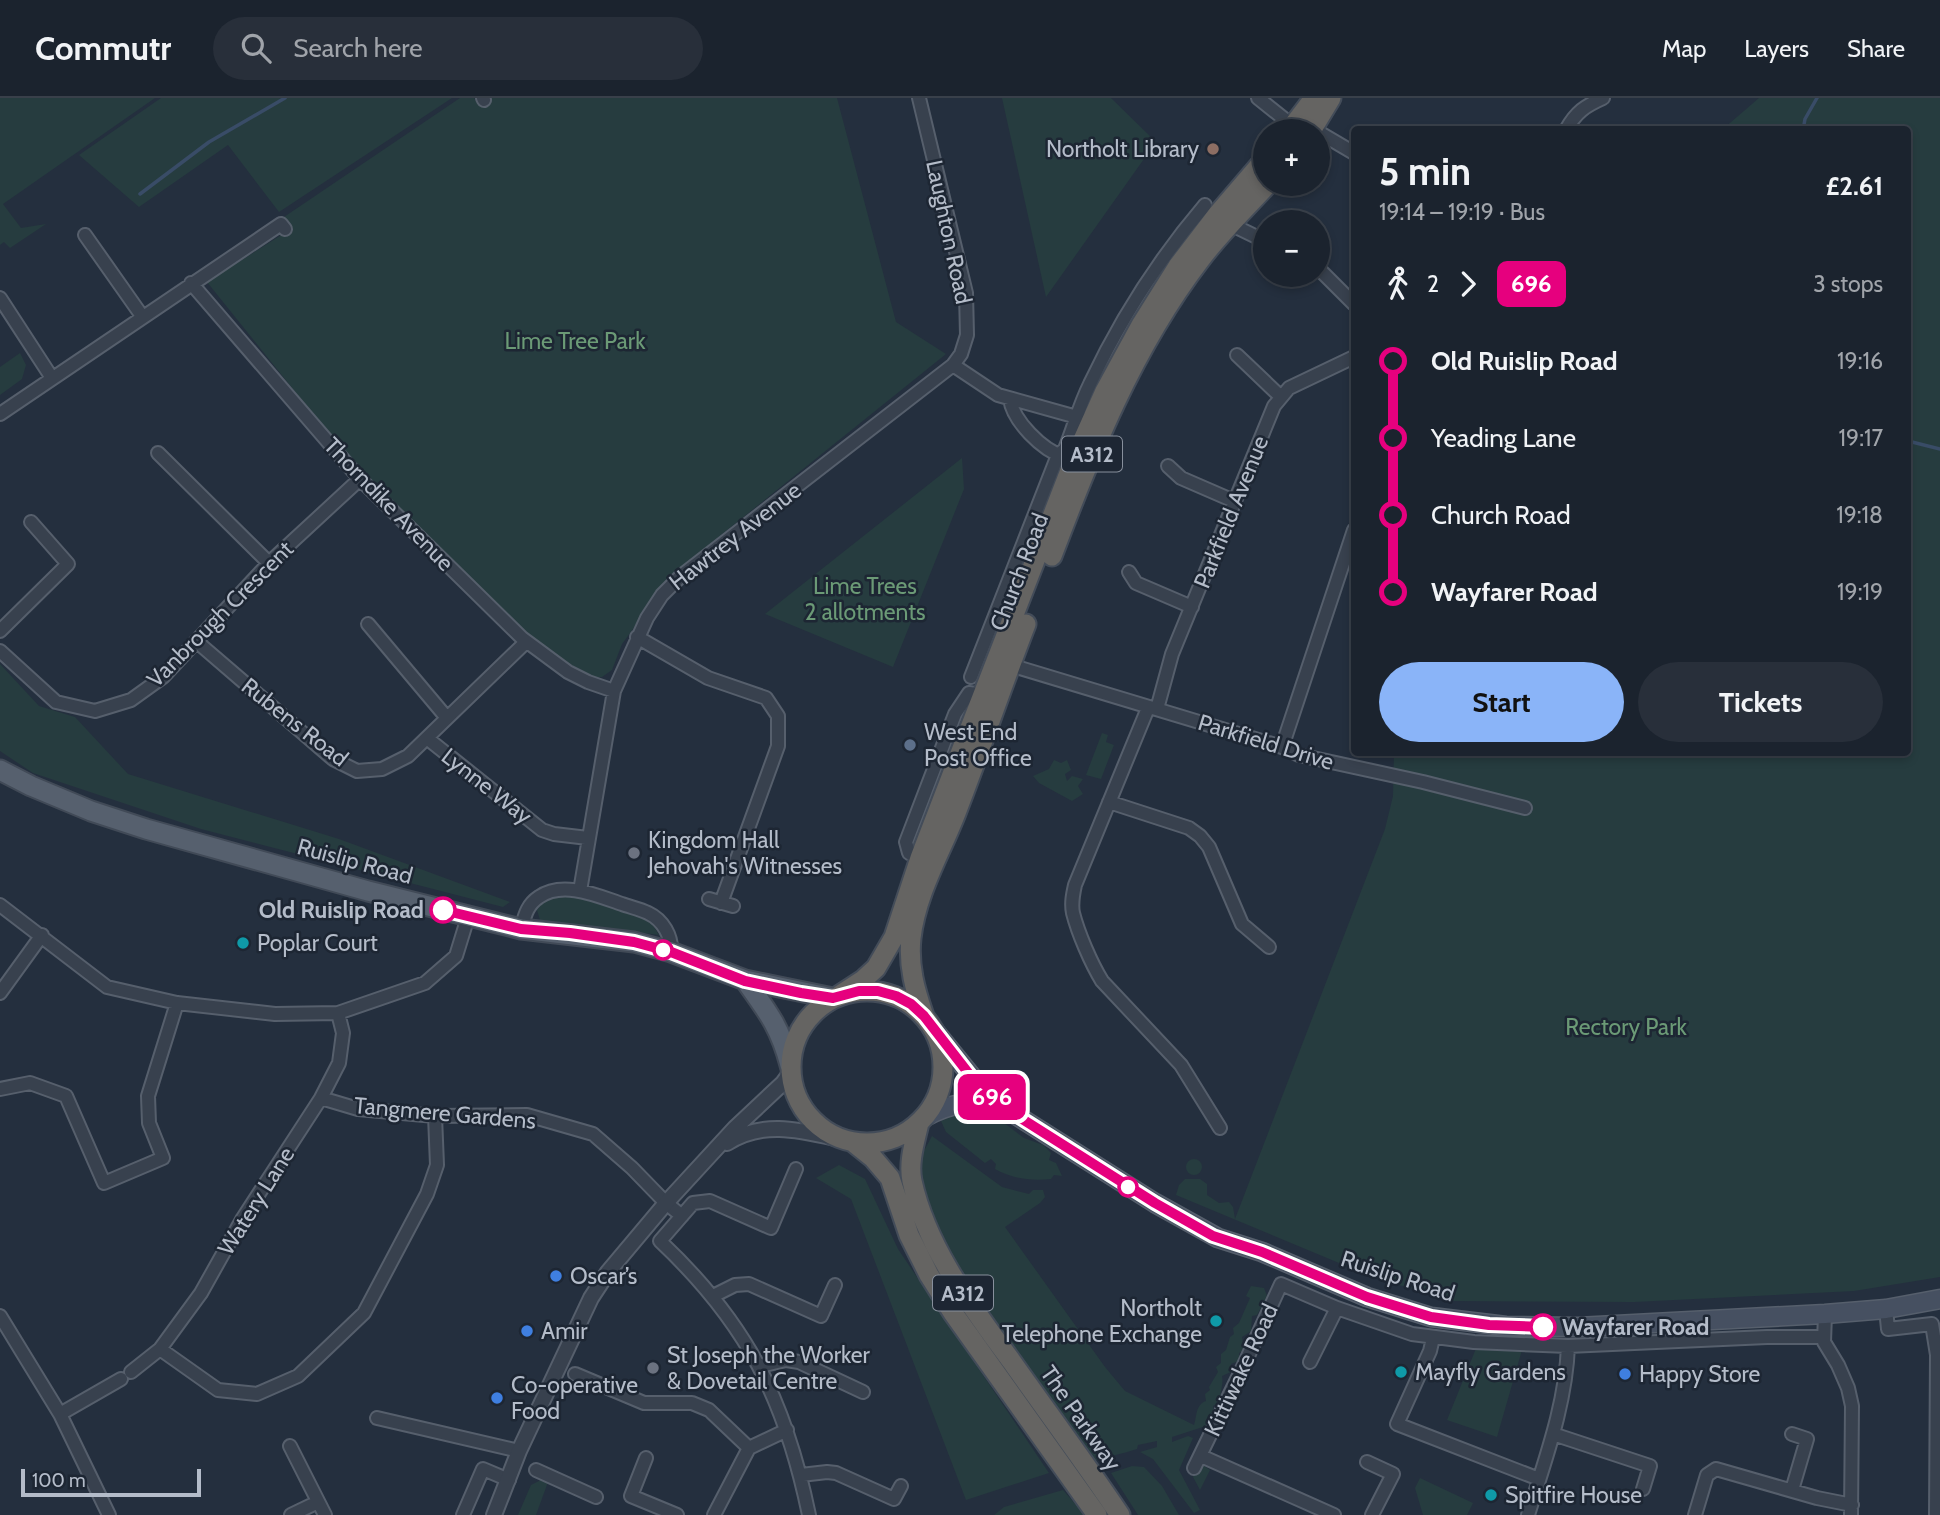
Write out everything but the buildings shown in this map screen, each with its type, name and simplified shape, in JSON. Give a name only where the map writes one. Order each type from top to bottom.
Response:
[{"type":"highway","points":[[1307,119],[1314,98]]},
{"type":"highway","points":[[1313,119],[1331,98]]},
{"type":"highway","name":"Church Road","points":[[837,997],[876,968],[890,947],[920,858],[983,695],[1066,458],[1084,419],[1178,266],[1253,173]]},
{"type":"highway","name":"Church Road","points":[[929,1023],[915,990],[910,963],[913,924],[923,891],[956,813],[1087,464],[1117,398],[1169,304],[1201,258],[1256,196]]},
{"type":"highway","points":[[837,997],[859,991],[878,991],[904,1000],[929,1023]]},
{"type":"highway","name":"A312","points":[[837,997],[812,1014],[800,1030],[793,1048],[791,1069],[796,1095],[806,1114],[821,1128],[847,1140]]},
{"type":"highway","name":"A312","points":[[922,1120],[941,1088],[944,1069],[942,1049],[929,1023]]},
{"type":"highway","points":[[847,1140],[881,1142],[897,1137],[922,1120]]},
{"type":"highway","name":"The Parkway","points":[[922,1120],[912,1152],[911,1178],[922,1213],[937,1245],[971,1306],[1119,1514]]},
{"type":"highway","name":"The Parkway","points":[[847,1140],[873,1158],[886,1172],[909,1235],[929,1275],[953,1313],[1097,1515]]},
{"type":"main road","name":"Ruislip Road","points":[[0,770],[91,811],[135,825],[468,917],[521,929],[634,942],[671,952],[745,981],[837,997]]},
{"type":"main road","points":[[745,981],[775,1021],[783,1037],[791,1069]]},
{"type":"main road","name":"Ruislip Road","points":[[929,1023],[973,1079],[1008,1110],[1155,1203],[1213,1236],[1262,1252],[1367,1297],[1431,1317],[1506,1326],[1592,1327],[1825,1314],[1940,1299]]},
{"type":"main road","name":"Ruislip Road","points":[[922,1120],[948,1105],[970,1102],[1008,1110]]},
{"type":"street","name":"Laughton Road","points":[[919,98],[966,293],[967,335],[961,354],[953,365]]},
{"type":"street","points":[[1258,98],[1288,119]]},
{"type":"street","points":[[1568,126],[1575,114],[1586,105],[1603,98]]},
{"type":"street","points":[[1330,142],[1351,152]]},
{"type":"street","name":"Church Road","points":[[1084,419],[1110,346],[1144,288],[1205,205]]},
{"type":"street","points":[[1230,223],[1253,235]]},
{"type":"street","points":[[0,414],[281,224],[285,229]]},
{"type":"street","points":[[85,235],[142,316]]},
{"type":"street","points":[[1330,280],[1351,301]]},
{"type":"street","name":"Thorndike Avenue","points":[[191,283],[360,480],[526,642],[568,673],[614,691]]},
{"type":"street","points":[[0,298],[52,378]]},
{"type":"street","points":[[1237,355],[1280,396],[1289,388],[1351,358]]},
{"type":"street","points":[[953,365],[989,391],[1084,419]]},
{"type":"street","name":"Hawtrey Avenue","points":[[580,891],[614,691],[637,637],[662,595],[681,576],[953,365]]},
{"type":"street","name":"Parkfield Avenue","points":[[1220,1128],[1181,1065],[1102,981],[1095,970],[1073,913],[1072,900],[1075,885],[1109,802],[1153,708],[1234,501],[1280,396]]},
{"type":"street","points":[[1010,398],[1014,412],[1033,436],[1066,458]]},
{"type":"street","points":[[158,453],[269,563]]},
{"type":"street","name":"Church Road","points":[[971,677],[1066,458]]},
{"type":"street","points":[[1168,466],[1181,478],[1234,501]]},
{"type":"street","name":"Vanbrough Crescent","points":[[0,651],[56,702],[95,711],[131,700],[163,677],[269,563],[360,480]]},
{"type":"street","points":[[0,631],[68,564],[31,522]]},
{"type":"street","points":[[1282,747],[1351,539]]},
{"type":"street","points":[[1129,572],[1136,583],[1192,607]]},
{"type":"street","points":[[368,624],[447,718]]},
{"type":"street","points":[[637,637],[708,678],[766,698],[778,716],[778,746],[721,903]]},
{"type":"street","name":"Rubens Road","points":[[196,641],[333,758],[357,771],[382,769],[408,756],[526,642]]},
{"type":"street","name":"Parkfield Drive","points":[[1010,665],[1282,747],[1299,755],[1525,808]]},
{"type":"street","name":"Lynne Way","points":[[428,739],[542,830],[588,838]]},
{"type":"street","points":[[1109,802],[1189,828],[1200,836],[1209,848],[1242,924],[1269,947]]},
{"type":"street","points":[[521,929],[529,906],[541,895],[559,890],[580,891],[648,913],[664,927],[670,938],[671,952]]},
{"type":"street","points":[[0,905],[107,987],[177,1003],[275,1014],[338,1013],[425,984],[456,956],[468,917]]},
{"type":"street","points":[[0,993],[42,935]]},
{"type":"street","points":[[0,1089],[30,1083],[66,1096],[104,1183],[163,1158],[149,1123],[148,1096],[177,1003]]},
{"type":"street","name":"Watery Lane","points":[[60,1414],[126,1376],[160,1349],[201,1293],[243,1217],[321,1098],[339,1063],[343,1033],[338,1013]]},
{"type":"street","points":[[494,1515],[519,1451],[575,1326],[608,1272],[666,1203],[791,1069]]},
{"type":"street","name":"Tangmere Gardens","points":[[321,1098],[358,1109],[435,1116],[527,1115],[593,1134],[682,1216]]},
{"type":"street","points":[[160,1349],[218,1391],[257,1394],[298,1376],[364,1313],[426,1194],[437,1165],[435,1116]]},
{"type":"street","points":[[715,1149],[739,1135],[766,1128],[793,1128],[847,1140]]},
{"type":"street","points":[[796,1169],[771,1228],[709,1201],[694,1203],[660,1241],[713,1296],[740,1331],[760,1366],[788,1430],[809,1515]]},
{"type":"street","points":[[713,1296],[735,1285],[749,1284],[821,1316],[835,1285]]},
{"type":"street","name":"Kittiwake Road","points":[[1194,1468],[1281,1284],[1336,1308]]},
{"type":"street","points":[[1358,1315],[1367,1297]]},
{"type":"street","points":[[1310,1362],[1336,1308],[1412,1334],[1527,1345],[1568,1346],[1824,1337]]},
{"type":"street","points":[[1886,1308],[1888,1329],[1936,1323],[1936,1515]]},
{"type":"street","points":[[1695,1515],[1707,1475],[1716,1469],[1852,1510],[1852,1406],[1848,1388],[1824,1337],[1825,1314]]},
{"type":"street","points":[[0,1316],[60,1414],[110,1515]]},
{"type":"street","points":[[1433,1338],[1430,1351],[1397,1424],[1539,1479]]},
{"type":"street","points":[[1528,1515],[1553,1434],[1567,1374],[1568,1346]]},
{"type":"street","points":[[760,1366],[786,1360],[799,1362],[863,1392]]},
{"type":"street","points":[[575,1374],[644,1403],[692,1403],[709,1410],[749,1448]]},
{"type":"street","points":[[377,1418],[519,1451]]},
{"type":"street","points":[[714,1515],[749,1448],[788,1430]]},
{"type":"street","points":[[1553,1434],[1650,1466],[1643,1489]]},
{"type":"street","points":[[1792,1434],[1807,1439],[1792,1490]]},
{"type":"street","points":[[290,1446],[325,1515]]},
{"type":"street","name":"Kittiwake Road","points":[[1201,1455],[1334,1515]]},
{"type":"street","points":[[646,1458],[631,1496],[677,1515]]},
{"type":"street","points":[[1367,1462],[1393,1474],[1372,1515]]},
{"type":"street","points":[[463,1515],[483,1469],[509,1480]]},
{"type":"street","points":[[536,1470],[596,1497]]},
{"type":"street","points":[[801,1475],[827,1472],[836,1474],[894,1499],[901,1486]]},
{"type":"street","points":[[291,1515],[318,1502]]},
{"type":"green space","points":[[0,98],[155,98],[3,204],[21,228],[46,224],[10,248],[4,242],[0,245]]},
{"type":"green space","points":[[161,98],[452,98],[279,212],[228,145],[139,207],[79,155]]},
{"type":"green space","name":"Lime Tree Park","points":[[460,98],[474,98],[478,103],[484,98],[837,98],[896,322],[946,354],[675,572],[622,644],[612,670],[602,677],[589,677],[530,637],[353,464],[207,282],[291,229],[284,217]]},
{"type":"green space","points":[[1002,98],[1111,98],[1156,142],[1046,297]]},
{"type":"green space","name":"Rectory Park","points":[[1759,98],[1940,98],[1940,1277],[1854,1291],[1634,1302],[1454,1301],[1375,1278],[1176,1195],[1179,1185],[1185,1179],[1200,1179],[1207,1184],[1207,1195],[1219,1203],[1229,1202],[1233,1207],[1235,1219],[1385,829],[1393,796],[1394,756],[1911,756],[1911,126],[1726,126]]},
{"type":"green space","points":[[20,353],[26,365],[22,379],[0,395],[0,367]]},
{"type":"green space","name":"Lime Trees 2 allotments","points":[[962,458],[964,489],[893,667],[765,614]]},
{"type":"green space","points":[[0,664],[39,706],[75,717],[128,774],[339,839],[510,902],[503,907],[201,829],[33,773],[0,751]]},
{"type":"green space","points":[[1102,733],[1108,735],[1106,742],[1114,745],[1101,779],[1086,775]]},
{"type":"green space","points":[[1054,760],[1061,763],[1067,760],[1071,770],[1065,774],[1067,781],[1072,776],[1083,779],[1078,786],[1083,794],[1072,801],[1039,783],[1033,776],[1049,769]]},
{"type":"green space","points":[[570,895],[648,917],[659,935],[540,920],[537,910],[543,903]]},
{"type":"green space","points":[[960,1113],[988,1115],[999,1119],[1024,1138],[1043,1145],[1051,1153],[1049,1160],[1056,1163],[1062,1176],[1054,1175],[1051,1179],[1044,1180],[1022,1178],[995,1169],[996,1164],[991,1159],[985,1163],[946,1132],[941,1121]]},
{"type":"green space","points":[[932,1136],[1002,1187],[1029,1194],[1033,1190],[1043,1190],[1045,1197],[1040,1203],[1005,1227],[1125,1391],[1194,1425],[1198,1408],[1206,1401],[1205,1394],[1210,1390],[1209,1387],[1218,1372],[1216,1367],[1221,1363],[1221,1354],[1226,1350],[1230,1337],[1234,1334],[1233,1328],[1239,1323],[1250,1298],[1246,1296],[1251,1286],[1264,1288],[1267,1296],[1257,1315],[1252,1316],[1251,1331],[1242,1337],[1244,1350],[1239,1353],[1239,1361],[1231,1364],[1233,1371],[1222,1376],[1221,1401],[1213,1406],[1214,1412],[1206,1420],[1206,1426],[1172,1437],[1172,1442],[1188,1436],[1193,1438],[1179,1470],[1200,1510],[1194,1513],[1153,1459],[1140,1452],[1157,1447],[1157,1441],[1094,1461],[975,1304],[924,1204],[919,1160]]},
{"type":"green space","points":[[1194,1159],[1200,1161],[1200,1173],[1194,1175],[1188,1173],[1186,1167],[1188,1161]]},
{"type":"green space","points":[[839,1165],[865,1179],[898,1249],[1049,1473],[966,1500],[851,1199],[816,1178]]},
{"type":"green space","points":[[1477,1346],[1522,1350],[1497,1437],[1447,1420]]},
{"type":"green space","points":[[1132,1466],[1144,1467],[1162,1486],[1179,1515],[1138,1515],[1111,1473]]},
{"type":"green space","points":[[1204,1466],[1210,1470],[1200,1490],[1193,1477],[1195,1471]]},
{"type":"green space","points":[[1420,1478],[1473,1503],[1467,1515],[1423,1515],[1415,1488]]},
{"type":"green space","points":[[541,1480],[548,1482],[536,1515],[518,1515],[531,1485]]},
{"type":"green space","points":[[1063,1490],[1085,1515],[994,1515],[1004,1507]]},
{"type":"waterway","points":[[140,194],[209,142],[285,98]]},
{"type":"waterway","points":[[1804,126],[1817,98]]},
{"type":"waterway","points":[[1911,442],[1940,449]]},
{"type":"bus line","name":"696","points":[[443,910],[521,929],[634,942],[671,952],[745,981],[801,993],[833,998],[859,991],[878,991],[896,996],[911,1004],[924,1016],[973,1079],[1008,1110],[1049,1138],[1213,1236],[1262,1252],[1367,1297],[1431,1317],[1489,1325],[1543,1327]]},
{"type":"place","name":"Northolt Library","points":[[1213,149]]},
{"type":"place","name":"West End Post Office","points":[[910,745]]},
{"type":"place","name":"Kingdom Hall Jehovah's Witnesses","points":[[634,853]]},
{"type":"place","name":"Old Ruislip Road","points":[[443,910]]},
{"type":"place","name":"Poplar Court","points":[[243,943]]},
{"type":"place","name":"Oscar’s","points":[[556,1276]]},
{"type":"place","name":"Northolt Telephone Exchange","points":[[1216,1321]]},
{"type":"place","name":"Wayfarer Road","points":[[1543,1327]]},
{"type":"place","name":"Amir","points":[[527,1331]]},
{"type":"place","name":"St Joseph the Worker & Dovetail Centre","points":[[653,1368]]},
{"type":"place","name":"Mayfly Gardens","points":[[1401,1372]]},
{"type":"place","name":"Happy Store","points":[[1625,1374]]},
{"type":"place","name":"Co-operative Food","points":[[497,1398]]},
{"type":"place","name":"Spitfire House","points":[[1491,1495]]}]
